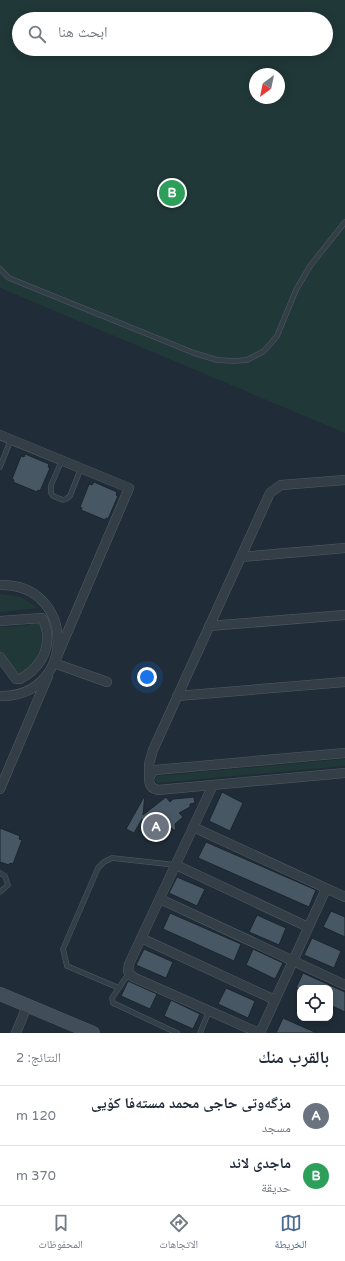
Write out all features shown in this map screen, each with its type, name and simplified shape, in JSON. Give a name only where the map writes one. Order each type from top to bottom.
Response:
[{"type":"street","points":[[0,434],[129,488],[0,789]]},
{"type":"street","points":[[345,480],[281,485],[275,488],[269,496],[150,757],[149,778],[152,788],[158,790],[345,773]]},
{"type":"street","points":[[241,557],[345,548]]},
{"type":"street","points":[[0,585],[16,586],[27,590],[40,599],[48,608],[55,621],[59,644],[54,663],[43,679],[30,689],[14,695],[0,696]]},
{"type":"street","points":[[210,626],[345,615]]},
{"type":"street","points":[[0,621],[42,618],[45,623],[47,639],[46,650],[38,665],[31,672],[20,679],[16,678],[0,657]]},
{"type":"street","points":[[54,663],[107,682]]},
{"type":"street","points":[[177,696],[345,682]]},
{"type":"street","points":[[149,778],[155,770],[345,753]]},
{"type":"street","points":[[213,785],[128,966],[129,973],[209,1011],[260,1033],[326,888]]},
{"type":"street","points":[[193,827],[345,897]]},
{"type":"street","points":[[176,865],[308,927]]},
{"type":"street","points":[[160,899],[345,985]]},
{"type":"street","points":[[141,938],[275,1000]]},
{"type":"street","points":[[0,994],[93,1033]]},
{"type":"street","points":[[16,1033],[27,1006]]},
{"type":"lane","points":[[0,270],[9,278],[194,353],[217,360],[240,361],[259,355],[274,341],[303,277],[317,255],[345,222]]},
{"type":"lane","points":[[0,467],[11,439]]},
{"type":"lane","points":[[62,460],[51,489],[53,496],[59,499],[66,499],[70,496],[81,468]]},
{"type":"lane","points":[[119,988],[67,966],[64,957],[63,949],[98,868],[104,862],[112,858],[176,865]]},
{"type":"lane","points":[[0,873],[8,881],[8,885],[0,892]]},
{"type":"lane","points":[[129,973],[112,1000],[114,1004],[177,1033]]},
{"type":"lane","points":[[200,1033],[209,1011]]},
{"type":"green space","points":[[0,0],[345,0],[345,433],[0,288]]},
{"type":"green space","points":[[0,594],[21,597],[38,608],[0,612]]},
{"type":"green space","points":[[40,622],[42,638],[39,653],[31,665],[18,676],[0,652],[0,627],[23,626]]},
{"type":"green space","points":[[345,759],[345,766],[158,783],[155,780],[157,776]]},
{"type":"building","points":[[25,454],[49,464],[48,467],[50,468],[40,491],[38,490],[37,492],[13,482],[14,480],[12,479],[21,456],[24,457]]},
{"type":"building","points":[[94,482],[117,492],[116,495],[118,496],[108,519],[106,518],[105,520],[81,510],[82,508],[80,507],[89,484],[92,485]]},
{"type":"building","points":[[222,792],[243,803],[230,831],[209,821]]},
{"type":"building","points":[[145,795],[143,815],[166,797],[170,802],[173,799],[194,797],[195,803],[190,804],[190,807],[179,813],[183,817],[175,824],[176,831],[171,828],[160,838],[142,819],[134,833],[126,829]]},
{"type":"building","points":[[0,828],[20,836],[19,839],[22,840],[13,864],[10,863],[9,865],[0,862]]},
{"type":"building","points":[[206,842],[316,890],[309,907],[198,858]]},
{"type":"building","points":[[177,877],[205,889],[197,906],[169,893]]},
{"type":"building","points":[[331,911],[345,917],[345,937],[323,927]]},
{"type":"building","points":[[170,913],[241,944],[234,961],[163,929]]},
{"type":"building","points":[[257,915],[286,928],[279,945],[249,932]]},
{"type":"building","points":[[312,938],[341,951],[334,968],[304,955]]},
{"type":"building","points":[[144,949],[173,962],[166,978],[136,965]]},
{"type":"building","points":[[253,949],[283,963],[275,979],[246,965]]},
{"type":"building","points":[[303,973],[330,985],[297,985]]},
{"type":"building","points":[[128,981],[157,994],[150,1009],[121,996]]},
{"type":"building","points":[[333,987],[345,992],[345,1012],[333,1006]]},
{"type":"building","points":[[226,988],[255,1001],[248,1018],[218,1004]]},
{"type":"building","points":[[171,1000],[200,1014],[193,1029],[164,1016]]},
{"type":"building","points":[[283,1018],[301,1026],[317,1033],[276,1033]]},
{"type":"place","name":"ماجدی لاند","points":[[172,193]]},
{"type":"place","name":"مزگەوتی حاجی محمد مستەفا کۆیی","points":[[156,827]]}]
